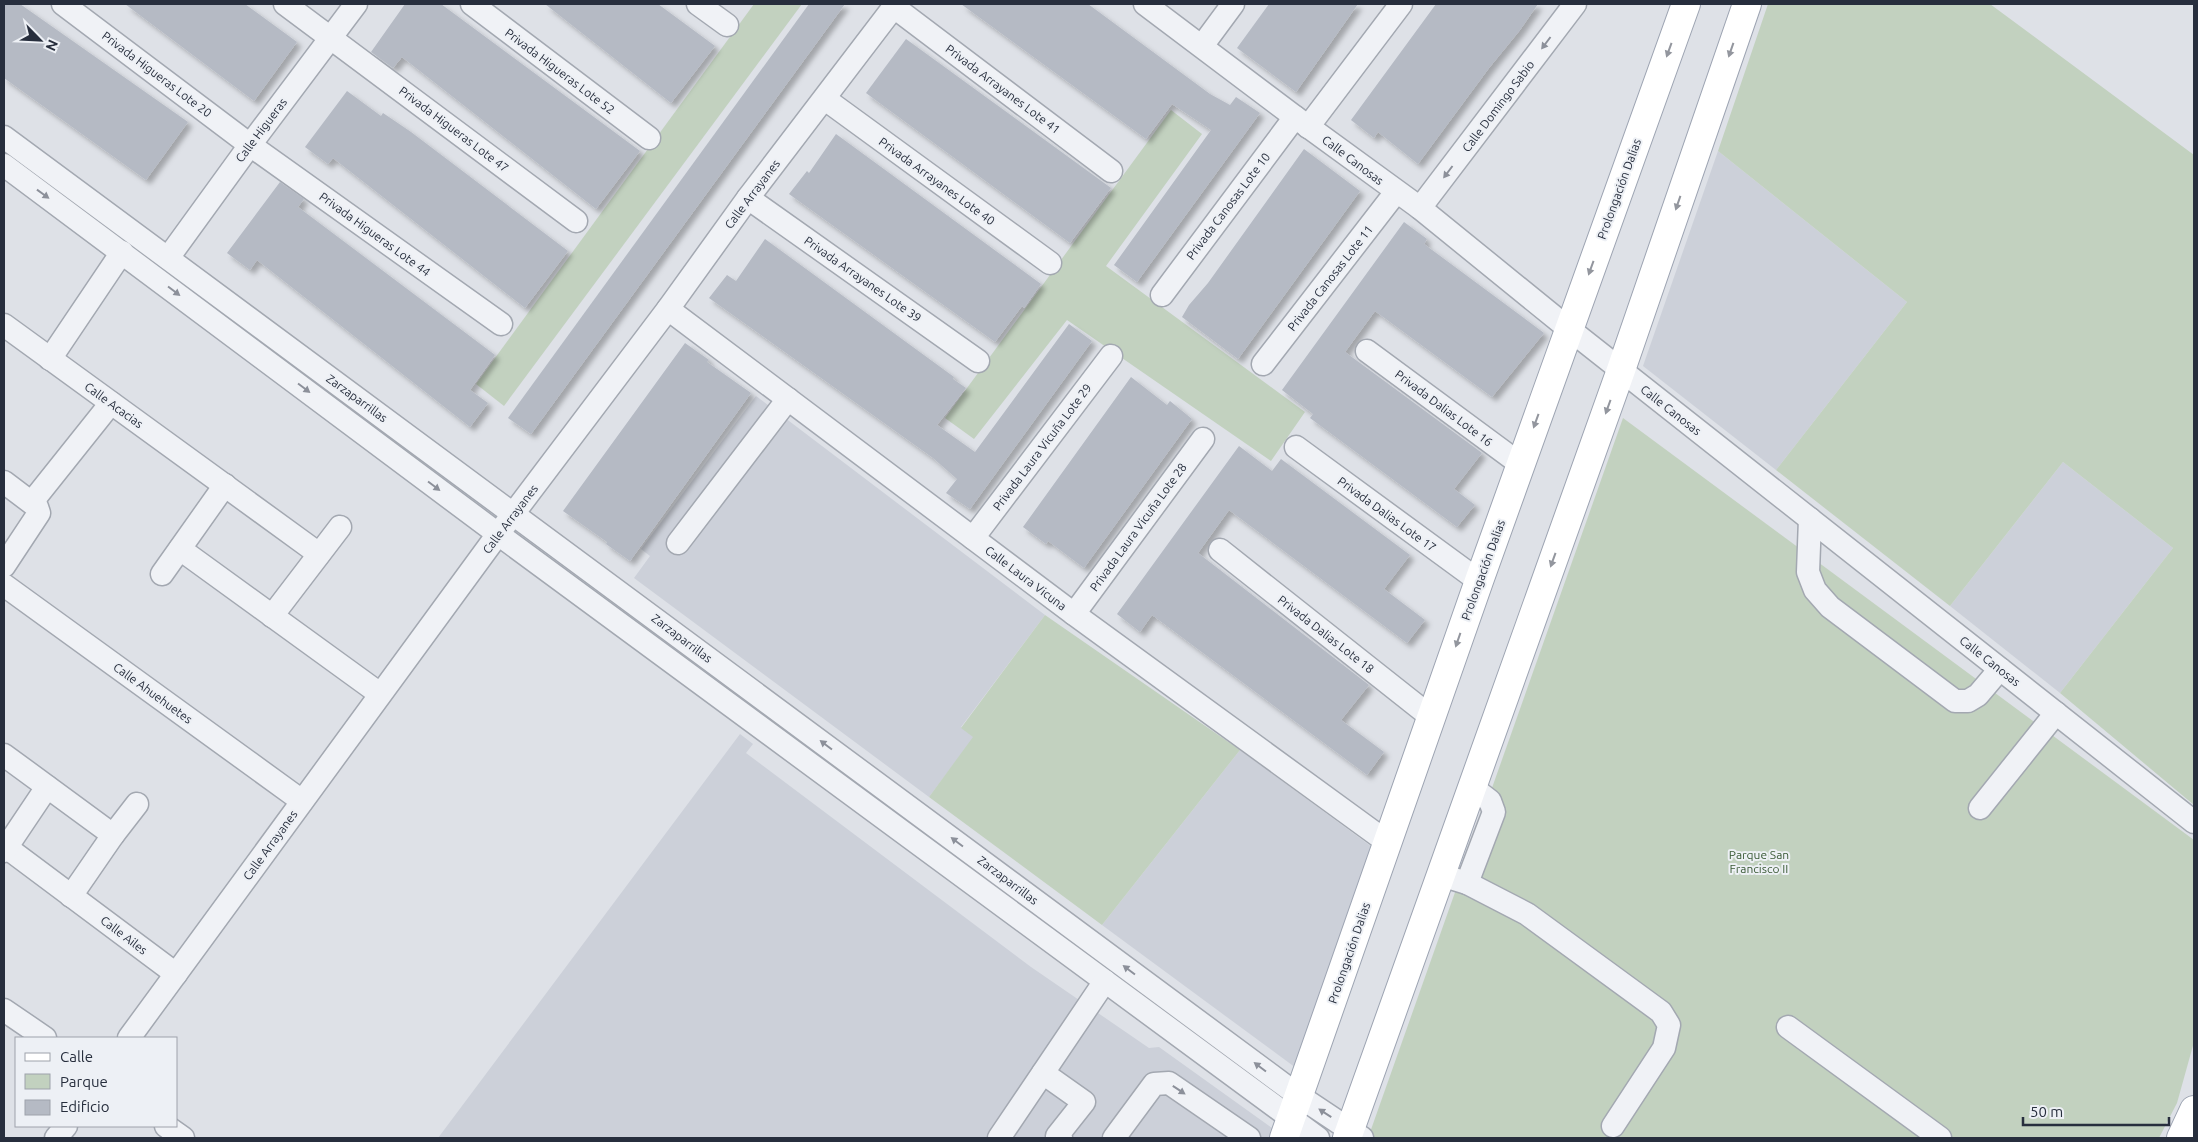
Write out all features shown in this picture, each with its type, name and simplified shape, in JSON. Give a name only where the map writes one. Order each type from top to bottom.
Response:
[{"type":"main road","name":"Prolongación Dalias","points":[[1291,1117],[1478,581],[1686,4]]},
{"type":"main road","points":[[1353,1135],[1441,874],[1621,370],[1747,4]]},
{"type":"main road","points":[[2181,1138],[2194,1110]]},
{"type":"street","name":"Privada Higueras Lote 20","points":[[63,4],[250,145]]},
{"type":"street","name":"Privada Higueras Lote 47","points":[[285,4],[576,221]]},
{"type":"street","name":"Calle Higueras","points":[[168,258],[356,4]]},
{"type":"street","name":"Privada Higueras Lote 52","points":[[472,4],[649,138]]},
{"type":"street","points":[[698,4],[727,25]]},
{"type":"street","name":"Calle Canosas","points":[[1145,4],[1301,122],[1420,208],[1569,329],[2194,822]]},
{"type":"street","points":[[1202,46],[1233,4]]},
{"type":"street","name":"Privada Canosas Lote 10","points":[[1162,295],[1301,122],[1401,4]]},
{"type":"street","name":"Calle Domingo Sabio","points":[[1420,208],[1575,4]]},
{"type":"street","name":"Calle Arrayanes","points":[[131,1037],[498,534],[668,309],[748,198],[895,5]]},
{"type":"street","name":"Privada Arrayanes Lote 41","points":[[895,5],[1112,171]]},
{"type":"street","name":"Privada Arrayanes Lote 40","points":[[825,99],[1050,263]]},
{"type":"street","name":"Zarzaparrillas","points":[[4,137],[514,513],[1318,1138]]},
{"type":"street","name":"Privada Higueras Lote 44","points":[[250,145],[501,324]]},
{"type":"street","name":"Zarzaparrillas","points":[[4,165],[498,534],[1291,1117],[1353,1135]]},
{"type":"street","name":"Privada Canosas Lote 11","points":[[1263,364],[1396,192]]},
{"type":"street","name":"Privada Arrayanes Lote 39","points":[[748,198],[978,361]]},
{"type":"street","points":[[50,358],[122,252]]},
{"type":"street","name":"Calle Laura Vicuna","points":[[668,309],[1074,614],[1387,842]]},
{"type":"street","name":"Calle Acacias","points":[[4,325],[319,554]]},
{"type":"street","name":"Privada Dalias Lote 16","points":[[1367,351],[1520,464]]},
{"type":"street","name":"Privada Laura Vicuña Lote 29","points":[[973,538],[1111,356]]},
{"type":"street","points":[[678,543],[788,399]]},
{"type":"street","points":[[32,502],[112,403]]},
{"type":"street","name":"Privada Laura Vicuña Lote 28","points":[[1074,614],[1203,439]]},
{"type":"street","name":"Privada Dalias Lote 17","points":[[1296,447],[1478,581]]},
{"type":"street","points":[[4,482],[32,502],[37,507],[39,513],[37,519],[4,566]]},
{"type":"street","points":[[162,574],[225,486]]},
{"type":"street","points":[[1810,519],[1808,572],[1815,590],[1830,607],[1955,701],[1968,702],[1978,695],[2000,669]]},
{"type":"street","points":[[272,616],[340,527]]},
{"type":"street","points":[[180,549],[380,694]]},
{"type":"street","name":"Privada Dalias Lote 18","points":[[1220,550],[1431,717]]},
{"type":"street","name":"Calle Ahuehuetes","points":[[4,585],[302,802]]},
{"type":"street","points":[[1980,808],[2056,713]]},
{"type":"street","points":[[4,755],[113,835]]},
{"type":"street","name":"Calle Ailes","points":[[47,787],[5,849],[176,974]]},
{"type":"street","points":[[1467,883],[1494,812],[1490,801],[1472,787]]},
{"type":"street","points":[[71,896],[137,804]]},
{"type":"street","points":[[1441,874],[1467,883],[1527,914],[1661,1012],[1669,1025],[1664,1048],[1612,1126]]},
{"type":"street","points":[[999,1138],[1105,981]]},
{"type":"street","points":[[4,1010],[44,1037]]},
{"type":"street","points":[[1788,1028],[1940,1138]]},
{"type":"street","points":[[1043,1073],[1084,1102],[1057,1136],[1061,1138]]},
{"type":"street","points":[[1114,1138],[1154,1084],[1163,1082],[1169,1083],[1250,1138]]},
{"type":"street","points":[[56,1138],[65,1127]]},
{"type":"street","points":[[167,1127],[183,1138]]},
{"type":"shaded area","points":[[1718,151],[1907,302],[1776,470],[1643,366]]},
{"type":"shaded area","points":[[756,396],[1045,615],[961,727],[974,737],[929,797],[634,578],[650,556],[641,549]]},
{"type":"shaded area","points":[[2063,462],[2173,548],[2060,693],[1950,606]]},
{"type":"shaded area","points":[[740,734],[753,744],[746,753],[1031,967],[1149,1048],[1159,1047],[1272,1128],[1269,1138],[438,1138]]},
{"type":"shaded area","points":[[1240,750],[1372,847],[1296,1068],[1102,925]]},
{"type":"green space","points":[[754,4],[802,4],[504,406],[476,384]]},
{"type":"green space","points":[[1768,4],[1990,4],[2194,155],[2194,805],[2060,693],[2173,548],[2063,462],[1950,606],[1776,470],[1907,302],[1718,151]]},
{"type":"green space","points":[[1171,110],[1202,134],[1106,266],[1305,412],[1271,461],[1067,320],[974,439],[945,418]]},
{"type":"green space","name":"Parque San Francisco II","points":[[1623,418],[2194,840],[2194,1042],[2177,1103],[2159,1138],[1368,1138]]},
{"type":"green space","points":[[1045,615],[1240,750],[1102,925],[929,797],[973,737],[961,728]]},
{"type":"building","points":[[4,4],[20,4],[188,122],[146,180],[4,78]]},
{"type":"building","points":[[125,4],[245,4],[297,42],[254,101]]},
{"type":"building","points":[[405,4],[441,4],[640,151],[596,209],[402,57],[393,68],[371,52]]},
{"type":"building","points":[[545,4],[658,4],[715,46],[671,103]]},
{"type":"building","points":[[809,4],[845,4],[531,434],[508,418]]},
{"type":"building","points":[[961,4],[1088,4],[1210,94],[1230,105],[1236,97],[1260,113],[1137,282],[1114,265],[1211,130],[1172,104],[1146,139]]},
{"type":"building","points":[[1269,4],[1358,4],[1296,92],[1237,48]]},
{"type":"building","points":[[1436,4],[1538,4],[1418,164],[1378,132],[1374,138],[1351,120]]},
{"type":"building","points":[[906,39],[1111,188],[1070,243],[866,93]]},
{"type":"building","points":[[347,91],[381,116],[383,113],[411,132],[568,251],[525,308],[333,158],[328,164],[305,147]]},
{"type":"building","points":[[836,134],[1041,284],[1024,308],[1022,306],[995,342],[789,194],[807,171],[809,173]]},
{"type":"building","points":[[1304,149],[1360,191],[1238,359],[1182,317]]},
{"type":"building","points":[[280,182],[304,199],[298,207],[495,355],[470,390],[488,403],[470,427],[257,260],[250,270],[227,253]]},
{"type":"building","points":[[1404,222],[1427,239],[1424,244],[1544,333],[1492,397],[1375,311],[1345,352],[1482,453],[1454,489],[1475,505],[1457,527],[1310,418],[1313,414],[1282,390]]},
{"type":"building","points":[[765,239],[954,377],[953,379],[966,388],[937,425],[975,452],[1069,324],[1092,341],[970,509],[946,493],[957,479],[933,458],[709,298],[727,275],[736,281]]},
{"type":"building","points":[[685,343],[709,360],[707,362],[751,393],[630,561],[563,511]]},
{"type":"building","points":[[1131,377],[1167,405],[1170,401],[1192,419],[1084,568],[1048,541],[1046,544],[1023,527]]},
{"type":"building","points":[[1239,446],[1272,471],[1281,459],[1410,555],[1384,589],[1425,620],[1407,643],[1229,510],[1198,553],[1369,685],[1341,720],[1384,752],[1367,775],[1152,615],[1140,632],[1117,614]]}]
